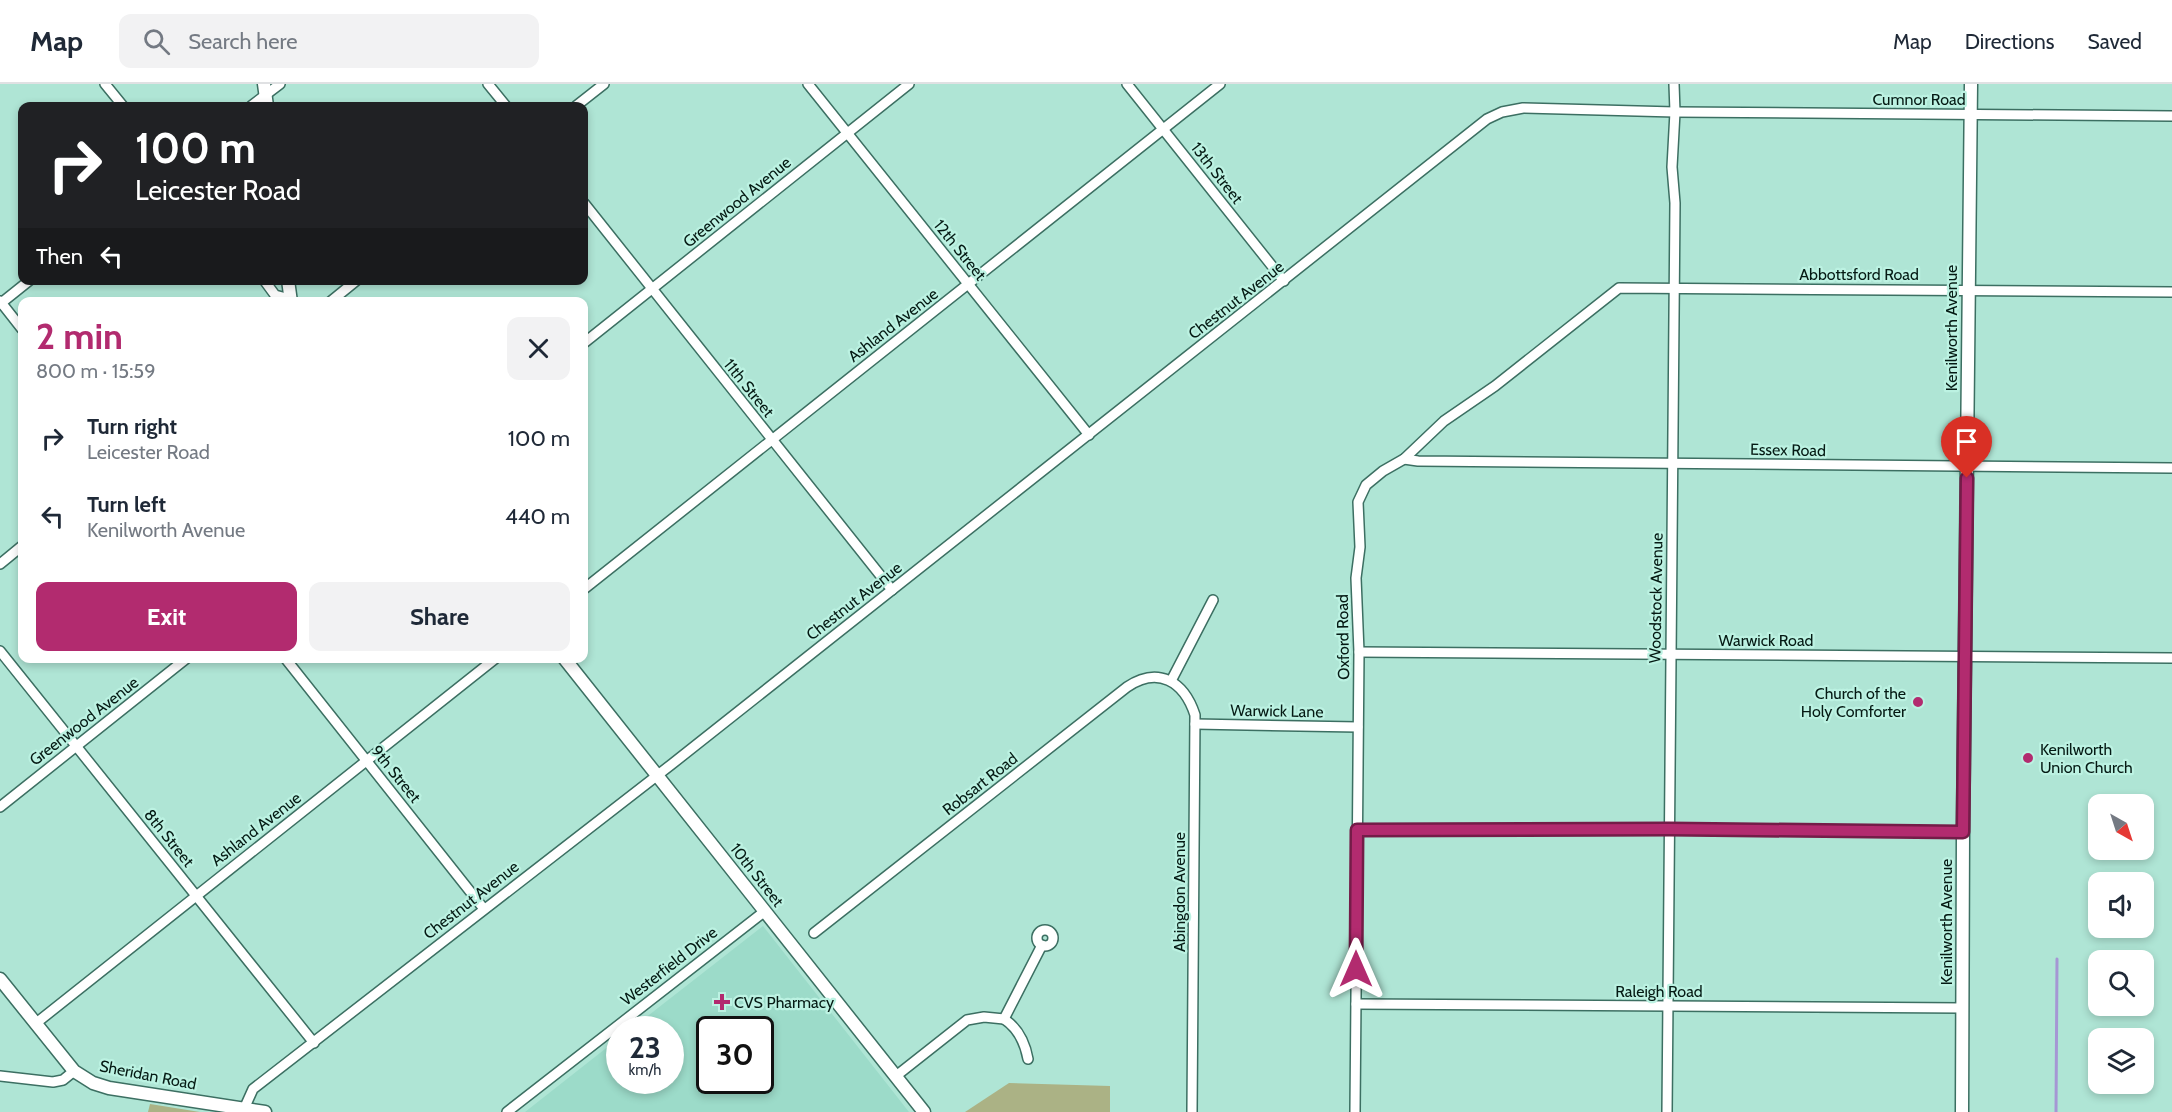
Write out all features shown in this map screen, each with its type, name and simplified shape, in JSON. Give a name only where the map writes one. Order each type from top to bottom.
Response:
[{"type":"street","points":[[105,84],[120,102]]},
{"type":"street","points":[[266,95],[280,84]]},
{"type":"street","points":[[488,84],[503,102]]},
{"type":"street","points":[[581,102],[604,84]]},
{"type":"street","name":"12th Street","points":[[808,84],[1089,435]]},
{"type":"street","name":"Greenwood Avenue","points":[[588,340],[909,84]]},
{"type":"street","name":"13th Street","points":[[1127,84],[1284,281]]},
{"type":"street","name":"Ashland Avenue","points":[[588,586],[1220,84]]},
{"type":"street","name":"Woodstock Avenue","points":[[1667,1112],[1675,203],[1672,167],[1676,112],[1674,84]]},
{"type":"street","name":"Kenilworth Avenue","points":[[1962,1112],[1968,467],[1967,290],[1971,84]]},
{"type":"street","name":"Cumnor Road","points":[[1488,119],[1502,112],[1523,108],[1676,112],[2172,116]]},
{"type":"street","name":"Chestnut Avenue","points":[[244,1108],[253,1089],[657,776],[1488,119]]},
{"type":"street","name":"11th Street","points":[[588,208],[892,590]]},
{"type":"street","points":[[18,325],[0,303],[23,285]]},
{"type":"street","points":[[268,285],[275,295],[281,297]]},
{"type":"street","points":[[336,297],[351,285]]},
{"type":"street","name":"Abbottsford Road","points":[[1619,288],[2172,292]]},
{"type":"street","name":"Oxford Road","points":[[1355,1112],[1359,652],[1356,578],[1360,547],[1358,502],[1362,491],[1373,478],[1404,459],[1444,421],[1495,386],[1619,288]]},
{"type":"street","name":"Essex Road","points":[[1404,459],[1418,461],[2172,468]]},
{"type":"street","points":[[0,564],[18,549]]},
{"type":"street","points":[[1172,681],[1213,600]]},
{"type":"street","name":"8th Street","points":[[0,651],[314,1043]]},
{"type":"street","name":"Warwick Road","points":[[1359,652],[2172,658]]},
{"type":"street","name":"Greenwood Avenue","points":[[0,807],[181,663]]},
{"type":"street","name":"9th Street","points":[[289,663],[484,909]]},
{"type":"street","name":"Ashland Avenue","points":[[35,1024],[490,663]]},
{"type":"street","name":"10th Street","points":[[568,663],[924,1112]]},
{"type":"street","name":"Robsart Road","points":[[814,933],[1127,687],[1146,678],[1154,677],[1172,681]]},
{"type":"street","name":"Abingdon Avenue","points":[[1172,681],[1189,699],[1195,724],[1192,1112]]},
{"type":"street","name":"Warwick Lane","points":[[1195,724],[1358,727]]},
{"type":"street","points":[[1357,830],[1669,829],[1963,832]]},
{"type":"street","name":"Westerfield Drive","points":[[507,1112],[765,911]]},
{"type":"street","points":[[1004,1019],[1042,945]]},
{"type":"street","name":"Sheridan Road","points":[[0,979],[74,1071],[101,1086],[265,1112]]},
{"type":"street","name":"Raleigh Road","points":[[1356,1004],[1962,1008]]},
{"type":"street","points":[[896,1076],[967,1020],[984,1017],[1004,1019],[1018,1033],[1028,1059]]},
{"type":"street","points":[[0,1076],[53,1082],[63,1080],[74,1071]]},
{"type":"shaded area","points":[[763,926],[909,1112],[525,1112],[606,1048],[606,1094],[684,1094],[684,1016],[648,1016]]},
{"type":"shaded area","points":[[1009,1083],[1110,1086],[1110,1112],[965,1112]]},
{"type":"shaded area","points":[[150,1104],[200,1112],[148,1112]]},
{"type":"waterway","points":[[2056,1112],[2057,959]]},
{"type":"place","name":"Church of the Holy Comforter","points":[[1918,702]]},
{"type":"place","name":"Kenilworth Union Church","points":[[2028,758]]},
{"type":"place","name":"CVS Pharmacy","points":[[722,1002]]},
{"type":"route","points":[[1356,969],[1357,830],[1669,829],[1963,832],[1967,478]]}]
